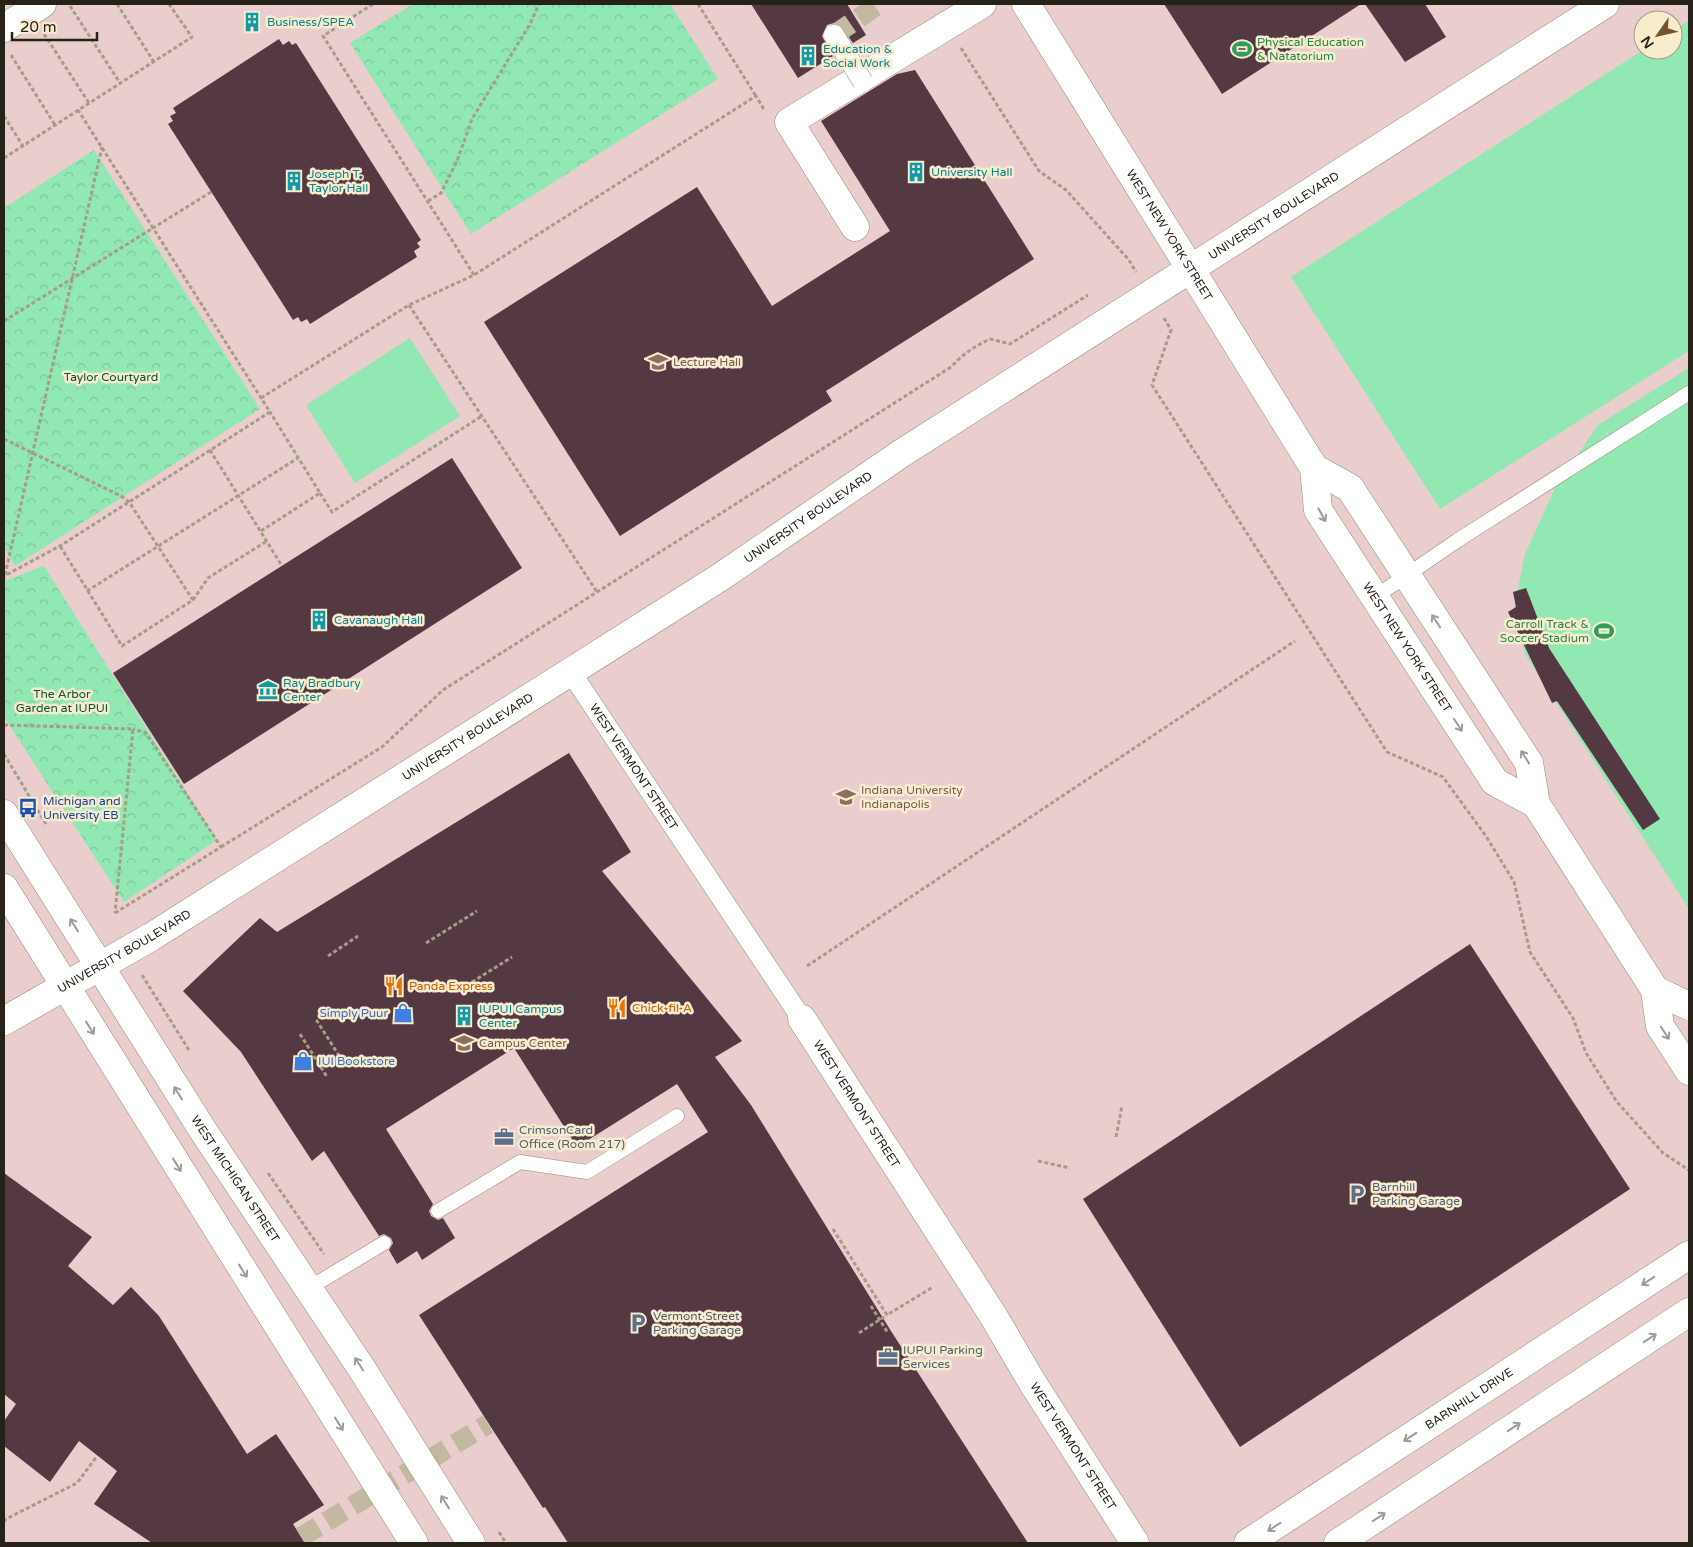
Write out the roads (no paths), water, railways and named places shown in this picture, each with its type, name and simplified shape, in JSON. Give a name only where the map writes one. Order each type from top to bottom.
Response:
[{"type":"street","points":[[855,227],[789,122],[982,4]]},
{"type":"street","name":"WEST NEW YORK STREET","points":[[1026,4],[1314,468],[1318,510],[1494,782],[1536,804]]},
{"type":"street","name":"UNIVERSITY BOULEVARD","points":[[4,1021],[159,932],[722,576],[902,453],[1605,4]]},
{"type":"street","points":[[6,40],[41,16]]},
{"type":"street","points":[[834,35],[863,82]]},
{"type":"street","name":"WEST NEW YORK STREET","points":[[1314,468],[1350,488],[1529,764],[1536,804],[1655,990],[1660,1026],[1689,1071]]},
{"type":"street","name":"WEST VERMONT STREET","points":[[570,671],[802,1019],[994,1317],[1032,1382],[1135,1543]]},
{"type":"street","name":"WEST MICHIGAN STREET","points":[[4,814],[202,1129],[309,1288],[471,1543]]},
{"type":"street","points":[[4,888],[414,1543]]},
{"type":"street","points":[[1655,990],[1689,1006]]},
{"type":"street","name":"BARNHILL DRIVE","points":[[1248,1543],[1689,1255]]},
{"type":"street","points":[[1338,1543],[1689,1312]]},
{"type":"lane","points":[[1375,597],[1408,577],[1458,540],[1689,393]]},
{"type":"lane","points":[[438,1211],[520,1162],[587,1172],[677,1116]]},
{"type":"lane","points":[[309,1288],[384,1243]]},
{"type":"tunnel","points":[[834,35],[879,4]]},
{"type":"tunnel","points":[[301,1537],[488,1424]]},
{"type":"place","name":"Business/SPEA","points":[[252,22]]},
{"type":"place","name":"Physical Education & Natatorium","points":[[1242,49]]},
{"type":"place","name":"Education & Social Work","points":[[808,56]]},
{"type":"place","name":"University Hall","points":[[916,172]]},
{"type":"place","name":"Joseph T. Taylor Hall","points":[[294,181]]},
{"type":"place","name":"Lecture Hall","points":[[658,362]]},
{"type":"place","name":"Cavanaugh Hall","points":[[319,620]]},
{"type":"place","name":"Carroll Track & Soccer Stadium","points":[[1604,631]]},
{"type":"place","name":"Ray Bradbury Center","points":[[268,690]]},
{"type":"place","name":"Indiana University Indianapolis","points":[[846,797]]},
{"type":"place","name":"Michigan and University EB","points":[[28,808]]},
{"type":"place","name":"Panda Express","points":[[394,986]]},
{"type":"place","name":"Chick-fil-A","points":[[617,1008]]},
{"type":"place","name":"Simply Puur","points":[[403,1013]]},
{"type":"place","name":"IUPUI Campus Center","points":[[464,1016]]},
{"type":"place","name":"Campus Center","points":[[464,1043]]},
{"type":"place","name":"IUI Bookstore","points":[[303,1061]]},
{"type":"place","name":"CrimsonCard Office (Room 217)","points":[[504,1137]]},
{"type":"place","name":"Barnhill Parking Garage","points":[[1357,1194]]},
{"type":"place","name":"Vermont Street Parking Garage","points":[[638,1323]]},
{"type":"place","name":"IUPUI Parking Services","points":[[888,1357]]},
{"type":"park label","name":"Taylor Courtyard","points":[[111,377]]},
{"type":"park label","name":"The Arbor Garden at IUPUI","points":[[62,701]]}]
